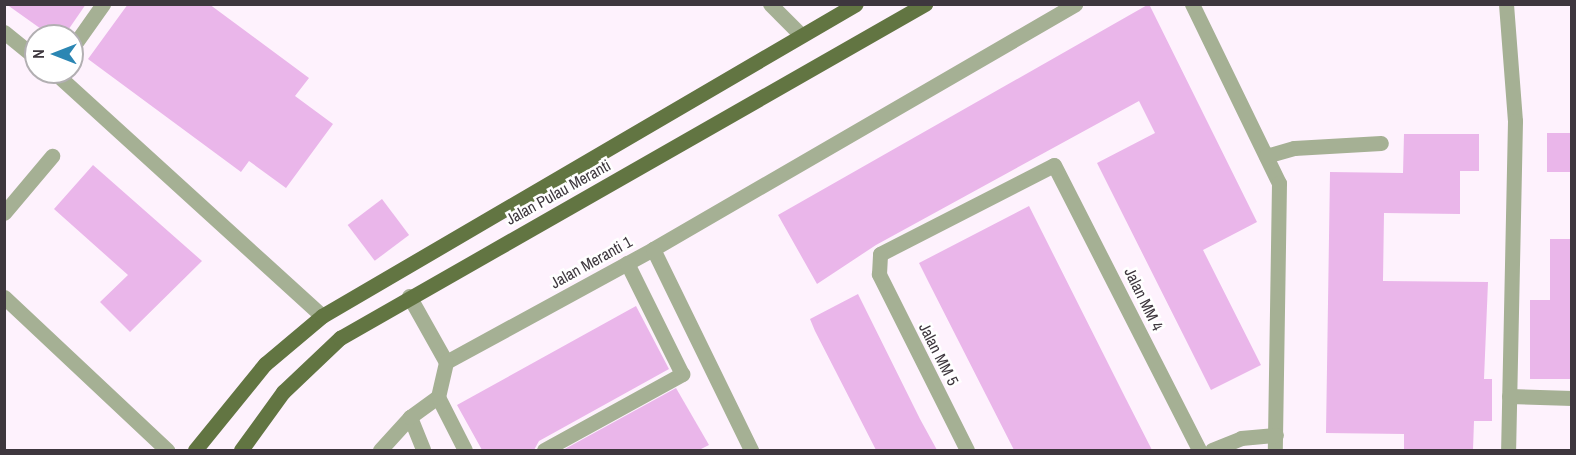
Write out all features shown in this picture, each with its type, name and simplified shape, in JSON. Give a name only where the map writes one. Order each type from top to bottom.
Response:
[{"type":"main road","name":"Jalan Pulau Meranti","points":[[195,450],[265,364],[322,316],[856,4]]},
{"type":"main road","name":"Jalan Pulau Meranti","points":[[241,450],[284,392],[340,338],[409,296],[925,4]]},
{"type":"street","points":[[84,31],[103,4]]},
{"type":"street","points":[[770,4],[801,35]]},
{"type":"street","points":[[653,249],[1075,4]]},
{"type":"street","points":[[1192,4],[1266,156],[1280,200],[1275,443],[1241,438],[1212,450]]},
{"type":"street","points":[[1506,4],[1515,121],[1508,450]]},
{"type":"street","points":[[4,32],[24,48]]},
{"type":"street","points":[[67,84],[322,316]]},
{"type":"street","points":[[1266,156],[1294,148],[1381,143]]},
{"type":"street","points":[[4,213],[52,156]]},
{"type":"street","name":"Jalan MM 5","points":[[967,450],[879,274],[880,254],[1054,165]]},
{"type":"street","name":"Jalan MM 4","points":[[1054,165],[1199,450]]},
{"type":"street","name":"Jalan Meranti 1","points":[[446,362],[653,249],[751,450]]},
{"type":"street","points":[[544,450],[682,374],[627,263]]},
{"type":"street","points":[[409,296],[446,362],[438,397],[465,450]]},
{"type":"street","points":[[4,297],[167,450]]},
{"type":"street","points":[[1509,396],[1572,398]]},
{"type":"street","points":[[380,450],[410,417],[438,397]]},
{"type":"street","points":[[410,417],[423,450]]},
{"type":"building","points":[[6,4],[86,4],[72,24],[34,24]]},
{"type":"building","points":[[128,4],[209,4],[309,78],[295,96],[333,124],[286,188],[249,161],[241,172],[88,59]]},
{"type":"building","points":[[1149,4],[1257,222],[1203,250],[1261,365],[1211,390],[1097,163],[1155,133],[1139,101],[876,245],[817,284],[778,215]]},
{"type":"building","points":[[1547,133],[1572,133],[1572,172],[1547,172]]},
{"type":"building","points":[[1404,134],[1479,134],[1479,171],[1460,171],[1460,214],[1384,213],[1383,281],[1488,282],[1484,379],[1492,379],[1492,421],[1474,421],[1473,450],[1404,450],[1404,434],[1326,433],[1330,172],[1403,173]]},
{"type":"building","points":[[93,165],[202,261],[130,332],[100,302],[128,275],[54,209]]},
{"type":"building","points":[[382,199],[409,235],[375,261],[348,225]]},
{"type":"building","points":[[1029,206],[1152,450],[1014,450],[929,283],[919,263]]},
{"type":"building","points":[[1550,239],[1572,239],[1572,379],[1530,379],[1530,300],[1550,300]]},
{"type":"building","points":[[858,294],[937,450],[876,450],[815,331],[810,319]]},
{"type":"building","points":[[636,306],[669,369],[539,441],[534,450],[482,450],[457,405]]},
{"type":"building","points":[[676,388],[709,445],[699,450],[563,450]]}]
